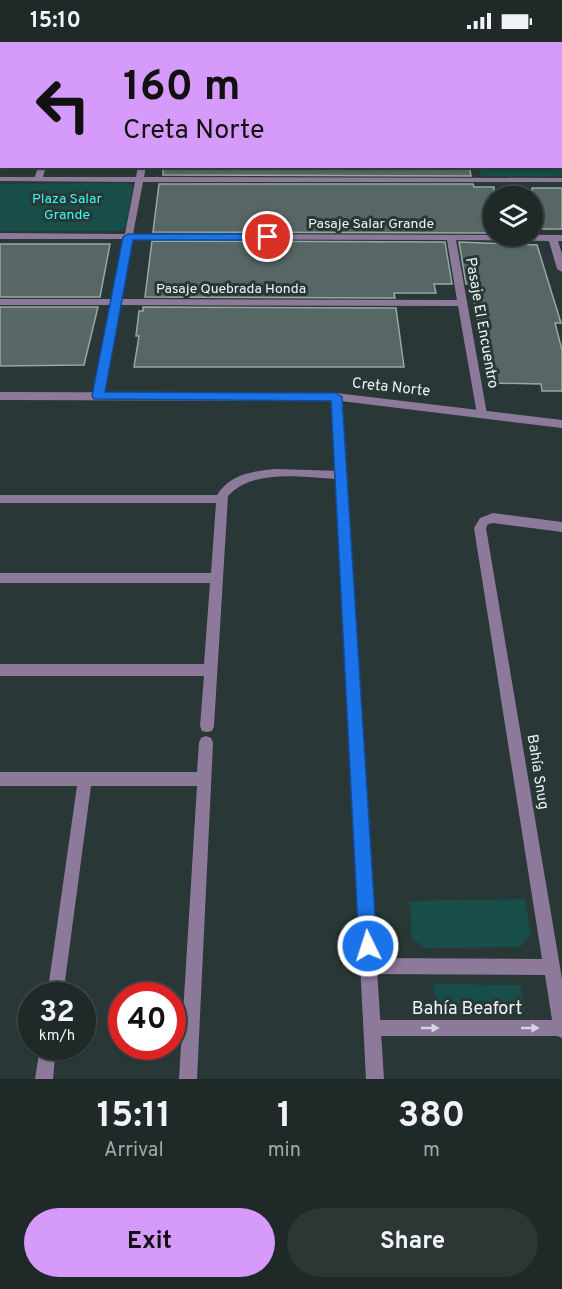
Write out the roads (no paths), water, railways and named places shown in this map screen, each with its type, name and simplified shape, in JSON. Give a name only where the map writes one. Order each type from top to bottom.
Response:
[{"type":"street","points":[[38,179],[41,168]]},
{"type":"street","points":[[98,396],[142,168]]},
{"type":"street","points":[[0,179],[562,180]]},
{"type":"street","name":"Pasaje Salar Grande","points":[[0,236],[557,238]]},
{"type":"street","name":"Pasaje El Encuentro","points":[[451,237],[482,414]]},
{"type":"street","points":[[557,238],[562,269]]},
{"type":"street","name":"Pasaje Quebrada Honda","points":[[0,303],[462,303]]},
{"type":"street","name":"Creta Norte","points":[[0,396],[336,397],[562,424]]},
{"type":"street","points":[[336,397],[375,1079]]},
{"type":"street","points":[[207,726],[221,499],[230,485],[245,477],[264,474],[341,475]]},
{"type":"street","points":[[0,499],[221,499]]},
{"type":"street","name":"Bahía Snug","points":[[562,527],[497,518],[484,521],[480,528],[562,1029]]},
{"type":"street","points":[[0,578],[216,578]]},
{"type":"street","points":[[0,670],[210,670]]},
{"type":"street","points":[[188,1079],[206,743]]},
{"type":"street","points":[[0,779],[204,779]]},
{"type":"street","points":[[57,982],[85,779]]},
{"type":"street","points":[[369,966],[552,967]]},
{"type":"street","name":"Bahía Beafort","points":[[372,1028],[562,1029]]},
{"type":"street","points":[[44,1079],[46,1060]]},
{"type":"park label","name":"Plaza Salar Grande","points":[[67,208]]}]
